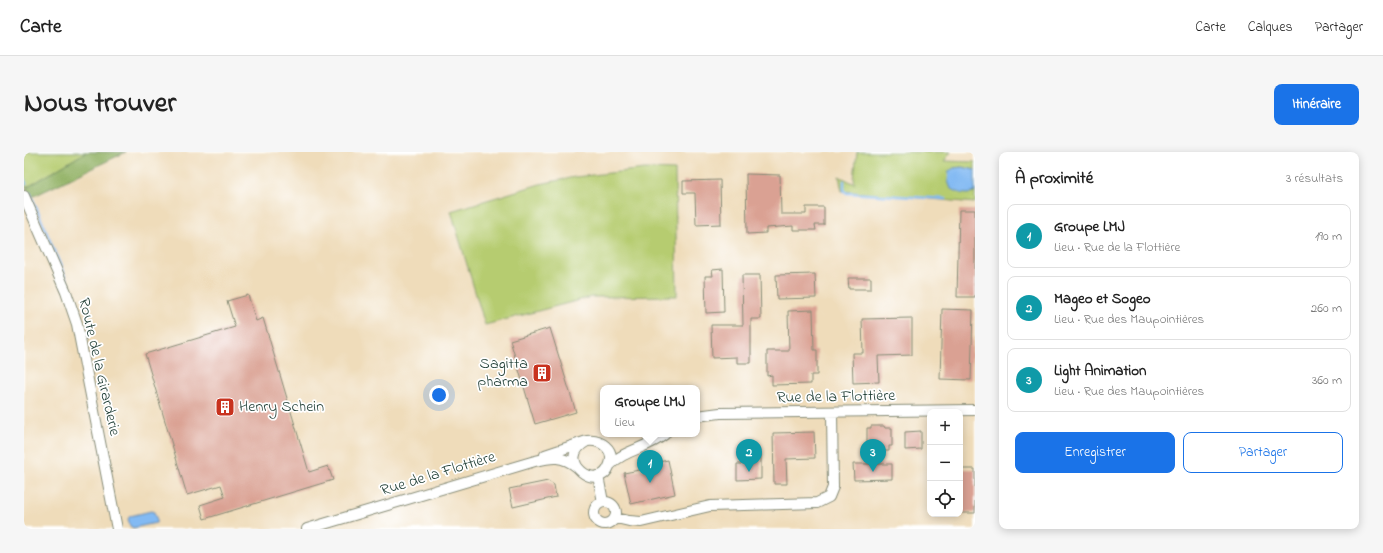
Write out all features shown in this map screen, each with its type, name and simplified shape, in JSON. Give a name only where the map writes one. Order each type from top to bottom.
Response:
[{"type":"street","name":"Route de la Girarderie","points":[[24,196],[66,292],[77,324],[117,529]]},
{"type":"street","name":"Rue de la Flottière","points":[[700,416],[720,413],[975,410]]},
{"type":"street","points":[[616,518],[629,522],[641,522],[710,506],[817,503],[829,497],[834,487],[832,412]]},
{"type":"street","points":[[587,441],[577,449],[575,461],[580,472],[592,477],[603,474],[619,457],[654,443],[661,437]]},
{"type":"street","points":[[535,461],[546,454],[593,440],[604,444],[608,449],[611,454],[610,465]]},
{"type":"street","points":[[608,449],[637,447],[654,443]]},
{"type":"street","name":"Rue de la Flottière","points":[[307,529],[535,461],[549,458],[559,458],[568,461],[577,467]]},
{"type":"street","points":[[598,476],[602,502]]},
{"type":"street","points":[[602,502],[610,503],[615,507],[616,518],[607,525],[603,524],[597,521],[594,510],[602,502]]},
{"type":"green space","points":[[24,152],[86,152],[26,188],[24,182]]},
{"type":"green space","points":[[86,152],[126,152],[30,198],[26,188]]},
{"type":"green space","points":[[857,152],[951,152],[944,161],[975,162],[975,170],[962,167],[954,168],[971,194],[975,192],[975,203],[842,191],[839,176],[855,184],[854,179]]},
{"type":"green space","points":[[645,169],[675,170],[677,296],[591,297],[485,325],[451,211],[540,184],[575,177]]},
{"type":"water","points":[[962,167],[975,170],[975,192],[963,194],[951,189],[948,181],[949,171],[954,168]]},
{"type":"water","points":[[151,511],[154,512],[157,520],[156,523],[133,528],[130,526],[128,519],[130,516]]},
{"type":"building","points":[[746,174],[780,175],[781,214],[806,214],[806,207],[824,207],[824,225],[815,225],[816,230],[793,230],[793,226],[766,228],[766,233],[747,234]]},
{"type":"building","points":[[720,180],[721,224],[696,225],[695,193],[683,193],[683,181]]},
{"type":"building","points":[[959,210],[975,210],[975,297],[957,297]]},
{"type":"building","points":[[723,269],[724,312],[706,313],[705,276],[713,276],[712,270]]},
{"type":"building","points":[[815,274],[816,298],[777,299],[776,275]]},
{"type":"building","points":[[742,275],[760,275],[761,319],[751,319],[751,363],[737,363],[737,357],[712,358],[711,325],[743,325]]},
{"type":"building","points":[[848,278],[871,278],[871,289],[849,289]]},
{"type":"building","name":"Henry Schein","points":[[248,295],[256,321],[263,318],[309,472],[328,466],[333,480],[204,519],[200,505],[225,497],[221,485],[187,495],[145,354],[235,327],[227,301]]},
{"type":"building","points":[[942,309],[973,310],[971,380],[940,379]]},
{"type":"building","points":[[813,310],[814,350],[817,350],[817,375],[811,375],[811,384],[772,385],[772,375],[767,376],[767,351],[789,351],[788,311]]},
{"type":"building","points":[[912,318],[912,355],[878,356],[879,382],[853,383],[852,353],[863,353],[862,319]]},
{"type":"building","name":"Sagitta pharma","points":[[550,328],[576,412],[535,424],[510,340]]},
{"type":"building","points":[[871,426],[884,426],[885,428],[892,428],[892,446],[889,446],[889,451],[867,451],[867,428],[871,428]]},
{"type":"building","points":[[921,431],[921,449],[905,450],[905,432]]},
{"type":"building","points":[[814,432],[815,458],[786,459],[787,484],[774,484],[773,433]]},
{"type":"building","points":[[747,454],[761,454],[761,479],[737,480],[737,464],[747,464]]},
{"type":"building","points":[[668,460],[675,494],[631,504],[624,473],[660,466],[659,462]]},
{"type":"building","points":[[853,464],[892,464],[892,479],[854,480]]},
{"type":"building","points":[[963,469],[975,469],[975,513],[963,513]]},
{"type":"building","points":[[548,481],[554,485],[556,497],[513,507],[509,489]]},
{"type":"waterway","points":[[24,179],[26,184]]},
{"type":"waterway","points":[[844,181],[844,190],[847,193],[946,199]]},
{"type":"waterway","points":[[30,193],[79,310]]},
{"type":"place","name":"Sagitta pharma","points":[[542,373]]},
{"type":"place","name":"Henry Schein","points":[[225,407]]},
{"type":"place","name":"Mageo et Sogeo","points":[[749,472]]},
{"type":"place","name":"Light Animation","points":[[873,472]]},
{"type":"place","name":"Groupe LMJ","points":[[650,483]]}]
